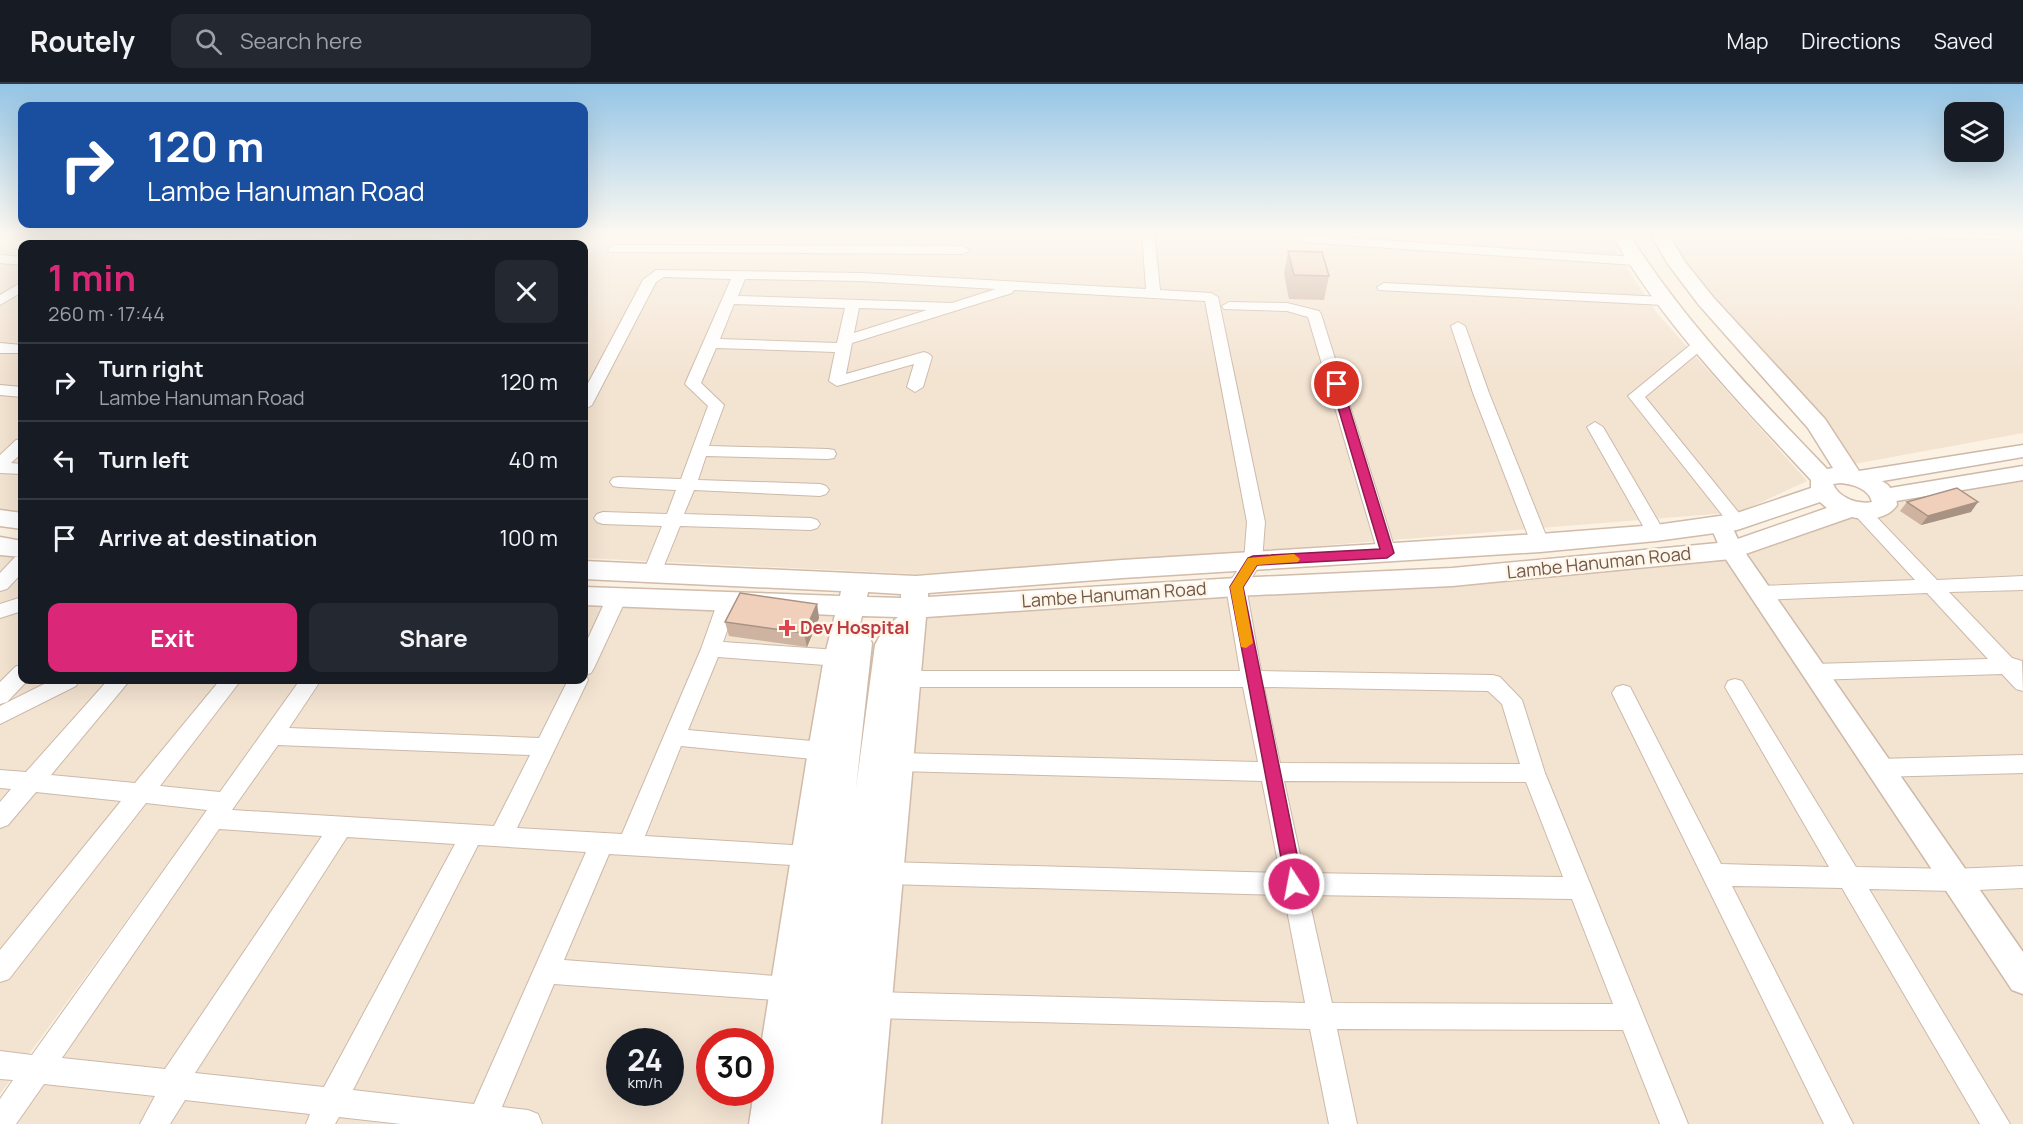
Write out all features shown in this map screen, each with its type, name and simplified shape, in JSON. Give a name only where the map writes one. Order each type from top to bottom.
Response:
[{"type":"main road","points":[[1649,281],[1700,345],[1835,501],[1856,509]]},
{"type":"main road","points":[[1690,281],[1818,424],[1854,477],[1875,486],[1884,496]]},
{"type":"main road","name":"Lambe Hanuman Road","points":[[588,596],[728,602],[848,619],[914,604],[1253,561],[1540,543],[1656,533],[1729,523],[1823,485],[1833,475],[1854,477]]},
{"type":"main road","name":"Lambe Hanuman Road","points":[[914,604],[1452,577],[1731,550],[1856,509],[1882,508],[1886,501],[1884,496]]},
{"type":"main road","points":[[0,518],[18,520]]},
{"type":"main road","points":[[0,546],[18,548]]},
{"type":"main road","name":"Lambe Hanuman Road","points":[[588,570],[652,573],[848,619]]},
{"type":"main road","points":[[861,1124],[914,604]]},
{"type":"main road","points":[[831,1124],[889,645],[914,604]]},
{"type":"main road","points":[[769,1124],[823,751],[848,619]]},
{"type":"main road","points":[[799,1124],[858,642],[848,619]]},
{"type":"street","points":[[588,397],[650,281]]},
{"type":"street","points":[[652,573],[716,405],[693,384],[737,281]]},
{"type":"street","points":[[916,281],[1210,297],[1256,522],[1253,561],[1236,587],[1252,679],[1344,1124]]},
{"type":"street","points":[[1152,281],[1153,294]]},
{"type":"street","points":[[710,343],[843,345],[1017,287]]},
{"type":"street","points":[[1384,287],[1663,301]]},
{"type":"street","points":[[0,301],[18,289]]},
{"type":"street","points":[[728,300],[956,307]]},
{"type":"street","points":[[853,303],[837,381],[924,357],[915,387]]},
{"type":"street","points":[[1229,306],[1287,307],[1314,314],[1387,553]]},
{"type":"street","points":[[1458,326],[1481,393],[1540,543]]},
{"type":"street","points":[[1700,345],[1636,396],[1729,523],[1731,550],[1953,880],[2023,979]]},
{"type":"street","points":[[1,349],[18,349]]},
{"type":"street","points":[[0,390],[18,392]]},
{"type":"street","points":[[1595,427],[1656,533]]},
{"type":"street","points":[[0,464],[18,448]]},
{"type":"street","points":[[699,451],[828,454]]},
{"type":"street","points":[[1854,477],[2023,451]]},
{"type":"street","points":[[0,468],[18,469]]},
{"type":"street","points":[[1884,496],[2023,473]]},
{"type":"street","points":[[619,482],[820,490]]},
{"type":"street","points":[[1856,509],[2015,666],[2023,683]]},
{"type":"street","points":[[603,518],[674,518],[811,524]]},
{"type":"street","points":[[0,584],[18,566]]},
{"type":"street","points":[[1760,592],[2023,583]]},
{"type":"street","points":[[588,659],[617,597]]},
{"type":"street","points":[[629,845],[711,649],[728,602]]},
{"type":"street","points":[[0,611],[18,605]]},
{"type":"street","points":[[711,649],[848,619]]},
{"type":"street","points":[[1814,672],[2015,666]]},
{"type":"street","points":[[0,696],[18,676]]},
{"type":"street","points":[[906,680],[1252,679],[1492,683],[1511,700],[1534,773],[1674,1124]]},
{"type":"street","points":[[0,716],[61,684]]},
{"type":"street","points":[[0,818],[117,684]]},
{"type":"street","points":[[0,970],[228,684]]},
{"type":"street","points":[[0,1123],[308,684]]},
{"type":"street","points":[[501,837],[576,684]]},
{"type":"street","points":[[1735,687],[1996,1124]]},
{"type":"street","points":[[1623,693],[1839,1124]]},
{"type":"street","points":[[272,736],[545,747]]},
{"type":"street","points":[[674,737],[823,751]]},
{"type":"street","points":[[898,762],[1272,772],[1534,773]]},
{"type":"street","points":[[1878,768],[2023,764]]},
{"type":"street","points":[[0,780],[140,793],[219,810],[341,827],[808,856]]},
{"type":"street","points":[[154,1124],[175,1085],[341,827]]},
{"type":"street","points":[[325,1113],[472,834]]},
{"type":"street","points":[[481,1121],[602,843]]},
{"type":"street","points":[[887,873],[1294,884],[1580,888]]},
{"type":"street","points":[[1714,875],[1953,880],[2023,877]]},
{"type":"street","points":[[546,971],[789,989]]},
{"type":"street","points":[[873,1005],[1321,1016],[1632,1017]]},
{"type":"street","points":[[0,1065],[175,1085],[325,1113],[528,1124]]},
{"type":"shaded area","points":[[0,281],[18,281],[18,514],[0,512]]},
{"type":"shaded area","points":[[588,281],[1636,281],[1656,312],[1807,481],[1740,512],[1155,559],[917,574],[588,558]]},
{"type":"shaded area","points":[[1693,281],[2023,281],[2023,433],[1854,464]]},
{"type":"shaded area","points":[[2023,475],[2023,974],[1735,551],[1891,502]]},
{"type":"shaded area","points":[[0,553],[18,555],[18,684],[298,684],[0,1094]]},
{"type":"shaded area","points":[[1730,555],[2023,991],[2023,1124],[876,1124],[919,613]]},
{"type":"shaded area","points":[[588,603],[843,610],[774,1083],[774,1028],[696,1028],[696,1106],[771,1106],[768,1124],[7,1124],[320,684],[588,684]]},
{"type":"building","points":[[1957,488],[1978,502],[1928,516],[1907,502]]},
{"type":"building","points":[[740,593],[817,604],[804,633],[725,622]]},
{"type":"slow traffic","points":[[1246,643],[1236,587],[1253,561],[1294,559]]},
{"type":"place","name":"Dev Hospital","points":[[787,628]]},
{"type":"route","points":[[1294,884],[1252,679],[1236,587],[1253,561],[1387,553],[1337,384]]}]
